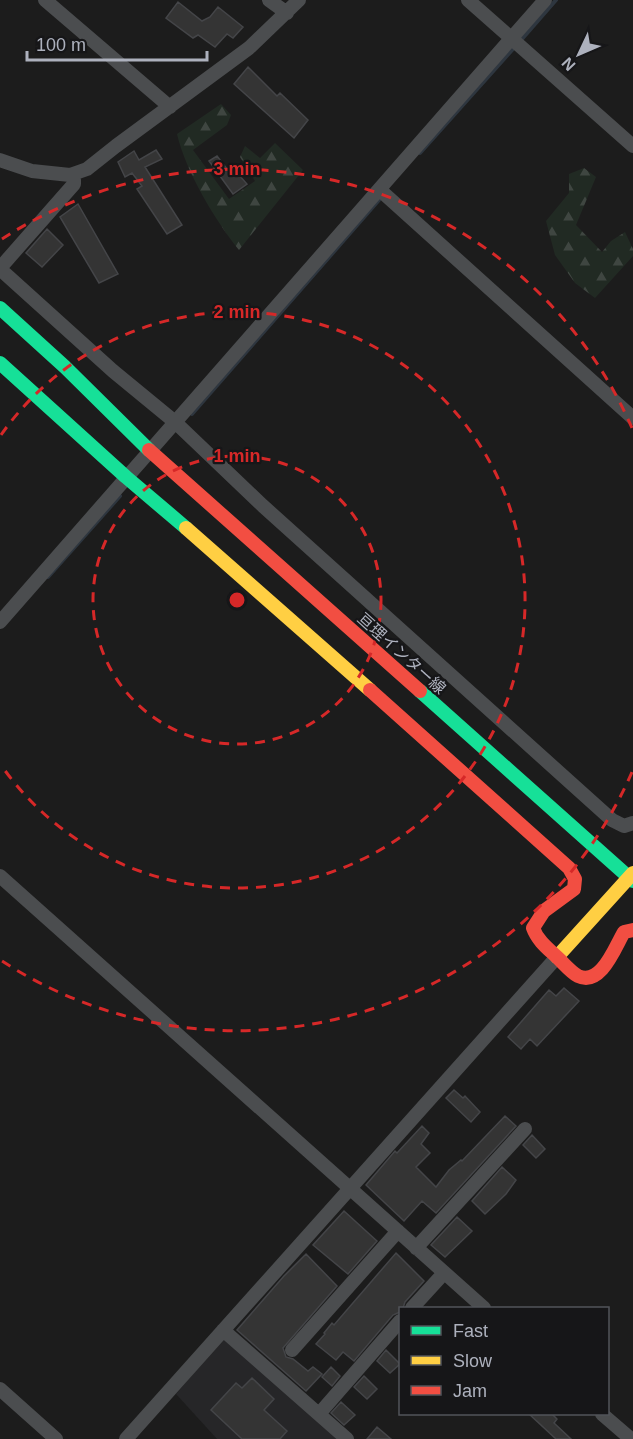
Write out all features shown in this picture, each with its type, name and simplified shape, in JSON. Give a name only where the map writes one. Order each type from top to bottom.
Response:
[{"type":"main road","points":[[0,308],[149,450]]},
{"type":"main road","points":[[0,323],[149,450]]},
{"type":"main road","points":[[0,363],[569,868],[575,879],[574,889],[544,911],[533,928],[539,940],[576,975],[592,976],[603,969],[624,932],[633,930]]},
{"type":"main road","name":"亘理インター線","points":[[149,450],[632,877]]},
{"type":"main road","points":[[557,957],[632,877]]},
{"type":"street","points":[[45,0],[170,106]]},
{"type":"street","points":[[269,0],[287,13]]},
{"type":"street","points":[[0,160],[32,171],[70,175],[87,169],[249,48],[299,0]]},
{"type":"street","points":[[468,0],[633,146]]},
{"type":"street","points":[[0,622],[545,0]]},
{"type":"street","points":[[70,175],[74,184],[0,269],[105,364],[174,422],[278,520],[612,820],[624,826],[633,823]]},
{"type":"street","points":[[380,190],[633,418]]},
{"type":"street","points":[[0,876],[483,1307]]},
{"type":"street","points":[[126,1439],[557,957]]},
{"type":"street","points":[[416,1248],[525,1129]]},
{"type":"street","points":[[292,1350],[398,1231]]},
{"type":"street","points":[[413,1307],[444,1273]]},
{"type":"street","points":[[319,1414],[399,1323]]},
{"type":"street","points":[[223,1330],[348,1439]]},
{"type":"street","points":[[0,1389],[56,1439]]},
{"type":"street","points":[[604,1415],[631,1439]]},
{"type":"shaded area","points":[[223,1338],[340,1439],[217,1439],[176,1394]]},
{"type":"green space","points":[[221,104],[231,115],[227,125],[193,150],[229,199],[255,181],[240,157],[245,146],[260,158],[275,143],[303,170],[239,250],[220,225],[202,195],[187,164],[177,134]]},
{"type":"green space","points":[[584,168],[596,177],[576,225],[602,252],[611,241],[625,232],[633,249],[633,256],[595,298],[575,283],[555,255],[546,221],[569,193],[569,174]]},
{"type":"building","points":[[178,2],[202,21],[210,17],[218,7],[243,27],[233,38],[227,34],[215,47],[198,35],[193,38],[166,18]]},
{"type":"building","points":[[248,67],[277,96],[280,93],[308,120],[294,138],[234,84]]},
{"type":"building","points":[[156,150],[162,159],[145,167],[182,225],[167,234],[137,189],[142,186],[132,173],[125,177],[118,162],[134,151],[139,160]]},
{"type":"building","points":[[217,156],[227,169],[231,166],[247,184],[233,194],[209,161]]},
{"type":"building","points":[[78,204],[118,274],[99,283],[60,217]]},
{"type":"building","points":[[47,229],[63,245],[42,267],[26,253]]},
{"type":"building","points":[[564,988],[579,1001],[537,1046],[530,1039],[521,1049],[508,1037],[549,990],[556,996]]},
{"type":"building","points":[[454,1090],[463,1098],[465,1096],[480,1112],[471,1122],[446,1098]]},
{"type":"building","points":[[505,1116],[516,1126],[436,1213],[422,1201],[404,1221],[366,1185],[395,1151],[397,1153],[422,1126],[429,1133],[421,1144],[430,1153],[416,1167],[436,1187],[449,1170],[462,1161]]},
{"type":"building","points":[[532,1135],[545,1149],[536,1158],[523,1145]]},
{"type":"building","points":[[502,1167],[516,1180],[506,1194],[485,1214],[472,1201]]},
{"type":"building","points":[[344,1211],[377,1241],[348,1274],[313,1245]]},
{"type":"building","points":[[457,1217],[472,1231],[445,1257],[431,1245]]},
{"type":"building","points":[[396,1253],[424,1281],[405,1302],[403,1307],[399,1307],[399,1312],[393,1315],[354,1361],[343,1352],[336,1360],[316,1344],[332,1323],[334,1325]]},
{"type":"building","points":[[306,1254],[337,1286],[283,1348],[286,1357],[293,1359],[308,1371],[313,1367],[322,1374],[306,1391],[237,1330]]},
{"type":"building","points":[[386,1350],[399,1365],[390,1373],[377,1361]]},
{"type":"building","points":[[331,1367],[340,1376],[332,1386],[322,1377]]},
{"type":"building","points":[[364,1376],[377,1389],[367,1399],[354,1387]]},
{"type":"building","points":[[252,1378],[274,1399],[264,1410],[287,1431],[280,1439],[242,1439],[211,1410],[236,1383],[242,1388]]},
{"type":"building","points":[[341,1402],[355,1415],[344,1425],[331,1413]]},
{"type":"building","points":[[530,1415],[553,1415],[557,1419],[554,1423],[571,1439],[556,1439]]},
{"type":"building","points":[[377,1427],[391,1439],[367,1439]]},
{"type":"waterway","points":[[522,39],[556,0]]},
{"type":"waterway","points":[[420,153],[513,49]]},
{"type":"waterway","points":[[192,414],[379,200]]},
{"type":"waterway","points":[[48,577],[120,496]]},
{"type":"traffic: fast","points":[[0,308],[65,367],[149,450]]},
{"type":"traffic: fast","points":[[0,363],[186,528]]},
{"type":"traffic: fast","points":[[420,691],[633,881]]},
{"type":"traffic: slow","points":[[186,528],[370,690]]},
{"type":"traffic: slow","points":[[557,957],[633,873]]},
{"type":"traffic: jam","points":[[149,450],[420,691]]},
{"type":"traffic: jam","points":[[370,690],[569,868],[575,879],[574,889],[544,911],[533,928],[541,942],[571,970],[578,976],[586,978],[594,976],[606,964],[624,932],[633,930]]}]
